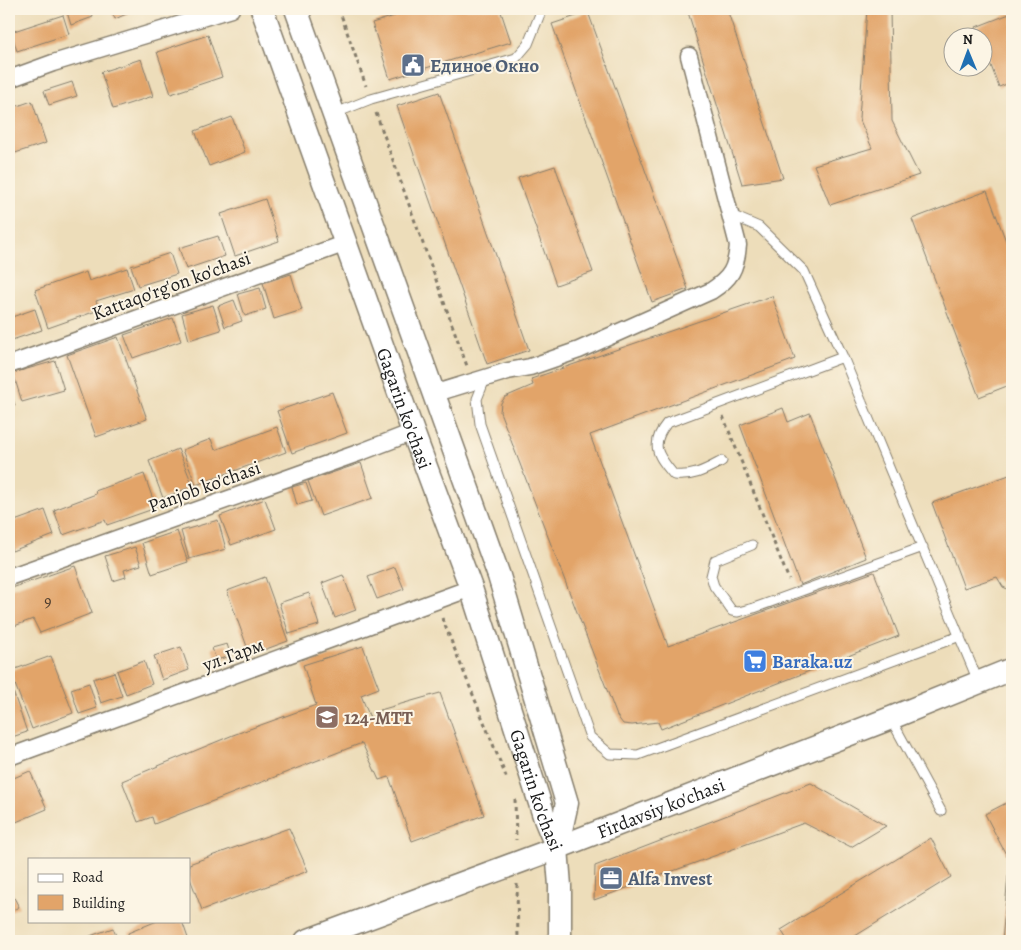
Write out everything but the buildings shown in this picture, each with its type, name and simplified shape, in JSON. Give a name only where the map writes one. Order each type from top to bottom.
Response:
[{"type":"main road","name":"Gagarin ko'chasi","points":[[262,9],[413,432],[471,588],[545,819],[557,848]]},
{"type":"main road","name":"Gagarin ko'chasi","points":[[296,9],[499,576],[567,803],[557,848]]},
{"type":"main road","name":"Firdavsiy ko'chasi","points":[[306,941],[557,848],[1012,669]]},
{"type":"main road","points":[[557,848],[560,886],[560,941]]},
{"type":"street","points":[[9,79],[54,62],[231,9]]},
{"type":"street","points":[[433,394],[479,381],[508,370],[530,367],[579,350],[711,291],[722,284],[732,273],[738,245],[689,56]]},
{"type":"street","name":"Kattaqo'rg'on ko'chasi","points":[[9,365],[346,243]]},
{"type":"street","name":"Panjob ko'chasi","points":[[9,577],[413,432]]},
{"type":"street","name":"ул.Гарм","points":[[9,757],[471,588]]},
{"type":"lane","points":[[333,114],[371,100],[516,58],[528,44],[542,9]]},
{"type":"lane","points":[[731,215],[759,227],[804,271],[843,357],[978,681]]},
{"type":"lane","points":[[722,461],[702,472],[688,476],[674,475],[663,462],[656,446],[659,433],[667,423],[843,357]]},
{"type":"lane","points":[[479,381],[477,399],[480,424],[590,737],[610,754],[638,755],[960,636]]},
{"type":"lane","points":[[752,546],[715,560],[711,576],[714,586],[732,611],[738,612],[754,608],[923,547]]},
{"type":"lane","points":[[891,718],[941,811]]},
{"type":"path","points":[[339,9],[371,100],[479,381]]},
{"type":"path","points":[[718,404],[794,593]]},
{"type":"path","points":[[436,601],[511,788]]},
{"type":"path","points":[[514,797],[518,941]]},
{"type":"place","name":"Единое Окно","points":[[413,65]]},
{"type":"place","name":"Baraka.uz","points":[[755,661]]},
{"type":"place","name":"124-MTT","points":[[327,717]]},
{"type":"place","name":"Alfa Invest","points":[[611,878]]}]
